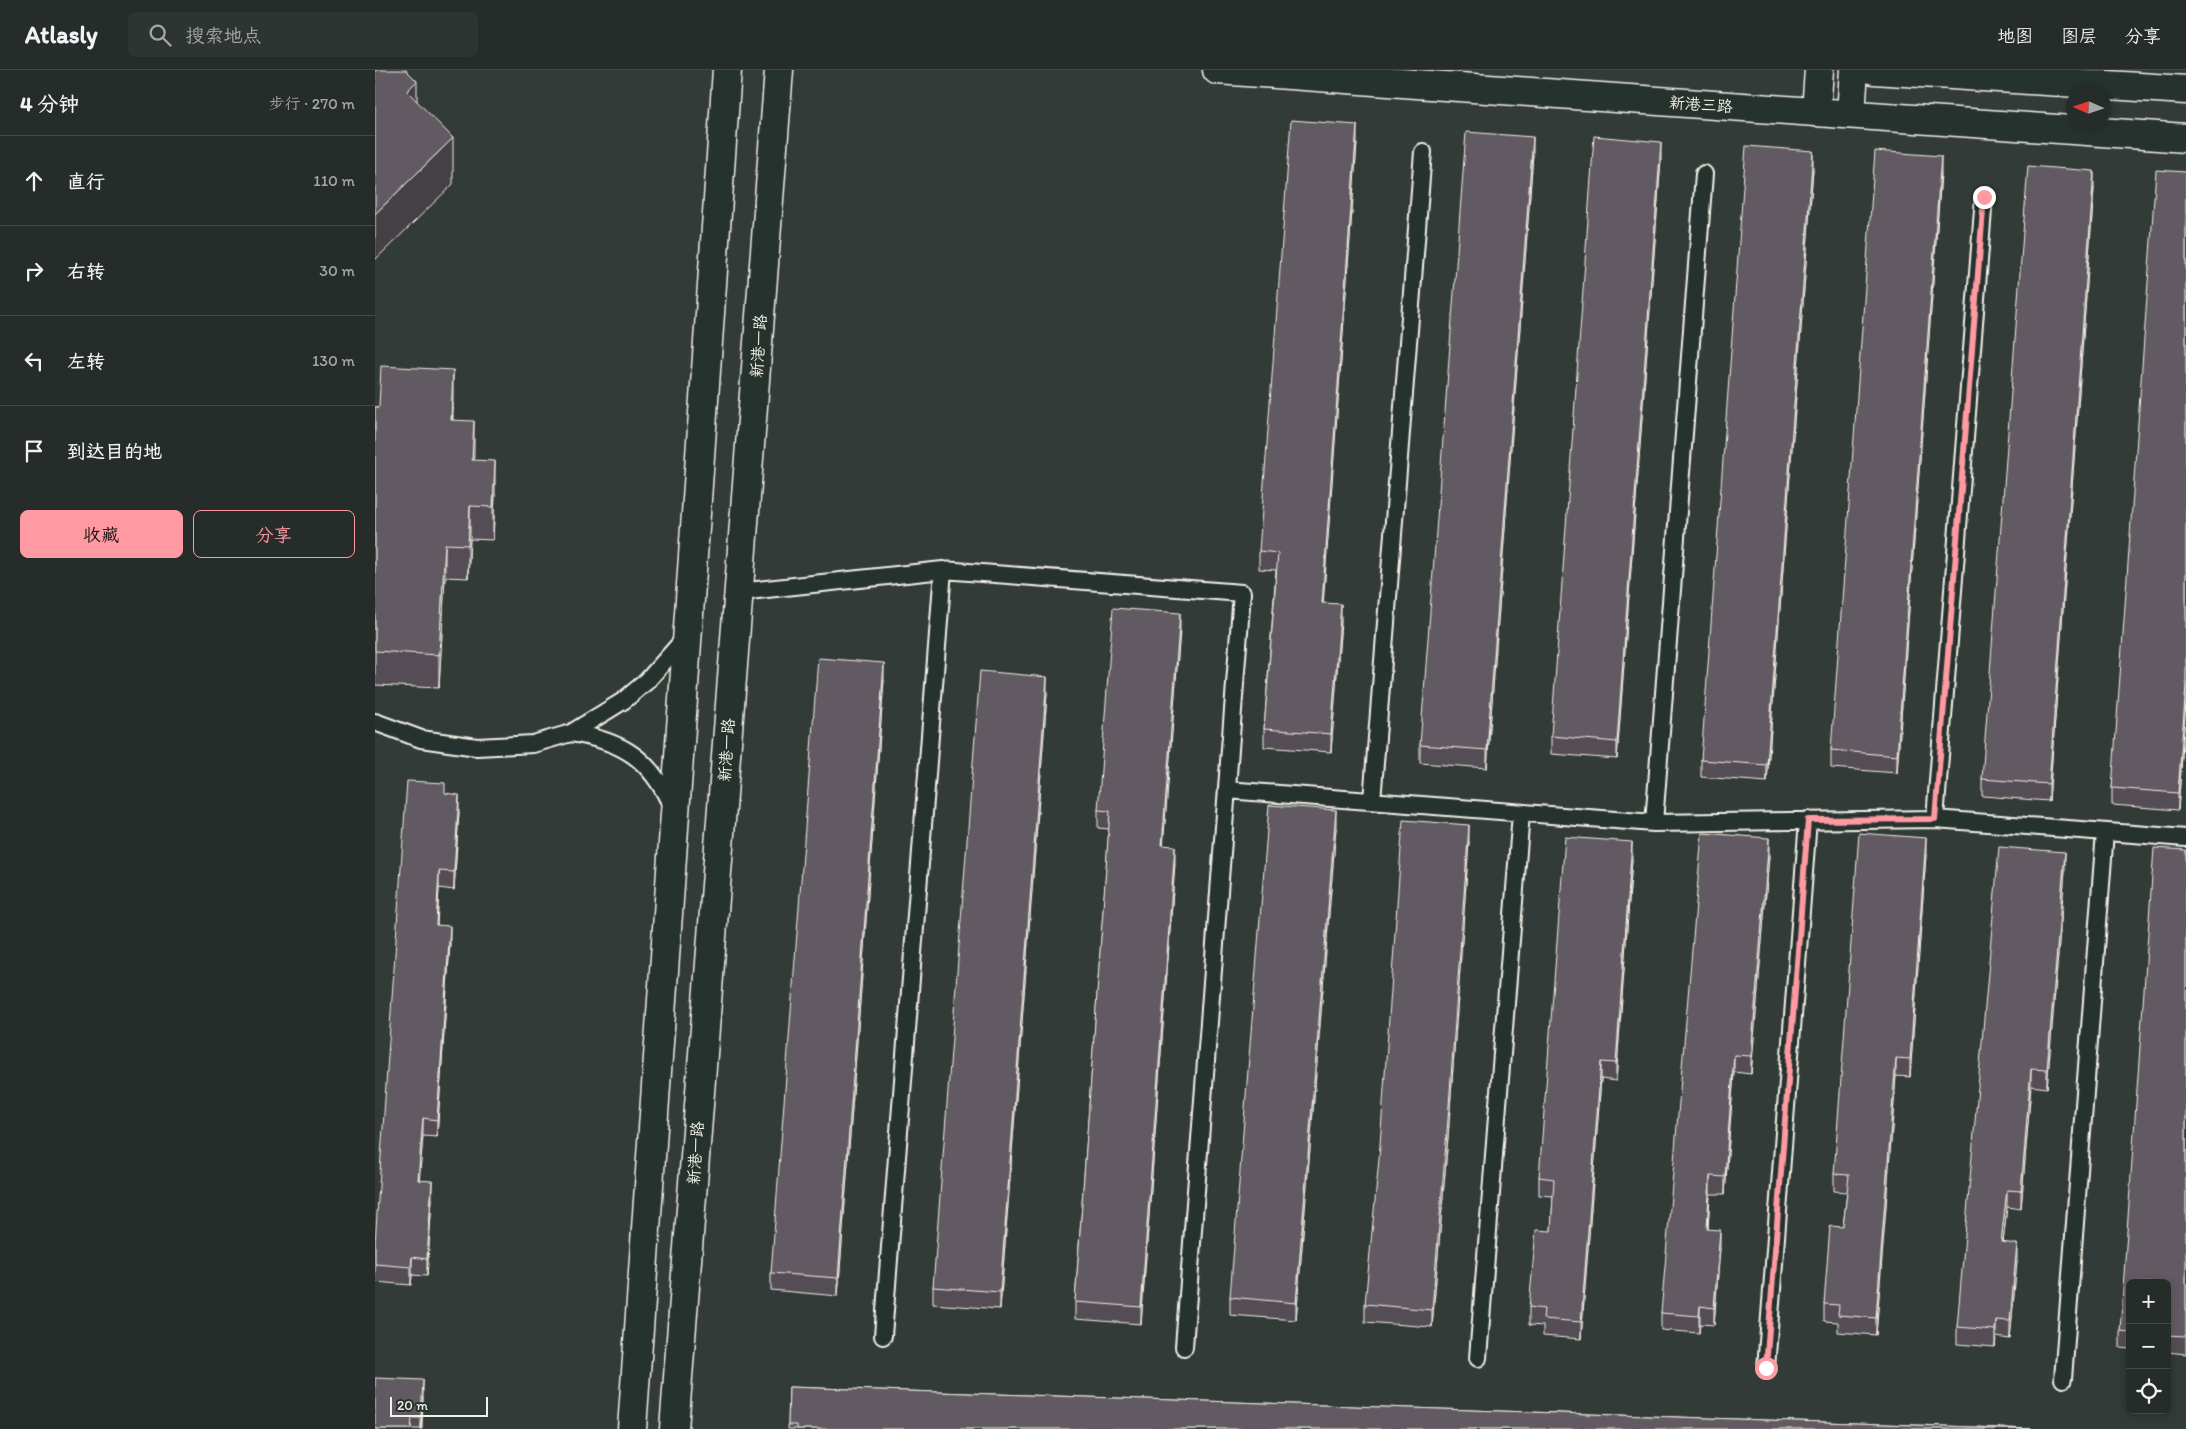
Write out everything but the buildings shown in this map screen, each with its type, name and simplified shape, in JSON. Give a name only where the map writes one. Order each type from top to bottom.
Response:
[{"type":"street","points":[[632,1429],[727,70]]},
{"type":"street","name":"新港一路","points":[[674,1429],[779,70]]},
{"type":"street","name":"新港三路","points":[[1217,70],[2186,138]]},
{"type":"street","points":[[1816,112],[1819,70]]},
{"type":"street","points":[[1851,114],[1854,70]]},
{"type":"street","points":[[1874,70],[2186,90]]},
{"type":"lane","points":[[1372,801],[1423,152]]},
{"type":"lane","points":[[1654,823],[1704,174]]},
{"type":"lane","points":[[1935,819],[1984,197]]},
{"type":"lane","points":[[739,592],[943,570],[1242,593],[1184,1347]]},
{"type":"lane","points":[[883,1336],[943,570]]},
{"type":"lane","points":[[375,722],[421,739],[477,747],[533,744],[571,733],[598,718],[647,681],[687,635]]},
{"type":"lane","points":[[571,733],[599,737],[624,748],[647,766],[663,787],[674,813]]},
{"type":"lane","points":[[1227,790],[1654,823],[1935,819],[2186,838]]},
{"type":"lane","points":[[1478,1358],[1521,813]]},
{"type":"lane","points":[[1766,1368],[1808,820]]},
{"type":"lane","points":[[2063,1379],[2105,832]]},
{"type":"route","points":[[1766,1368],[1808,820],[1935,819],[1984,197]]}]
